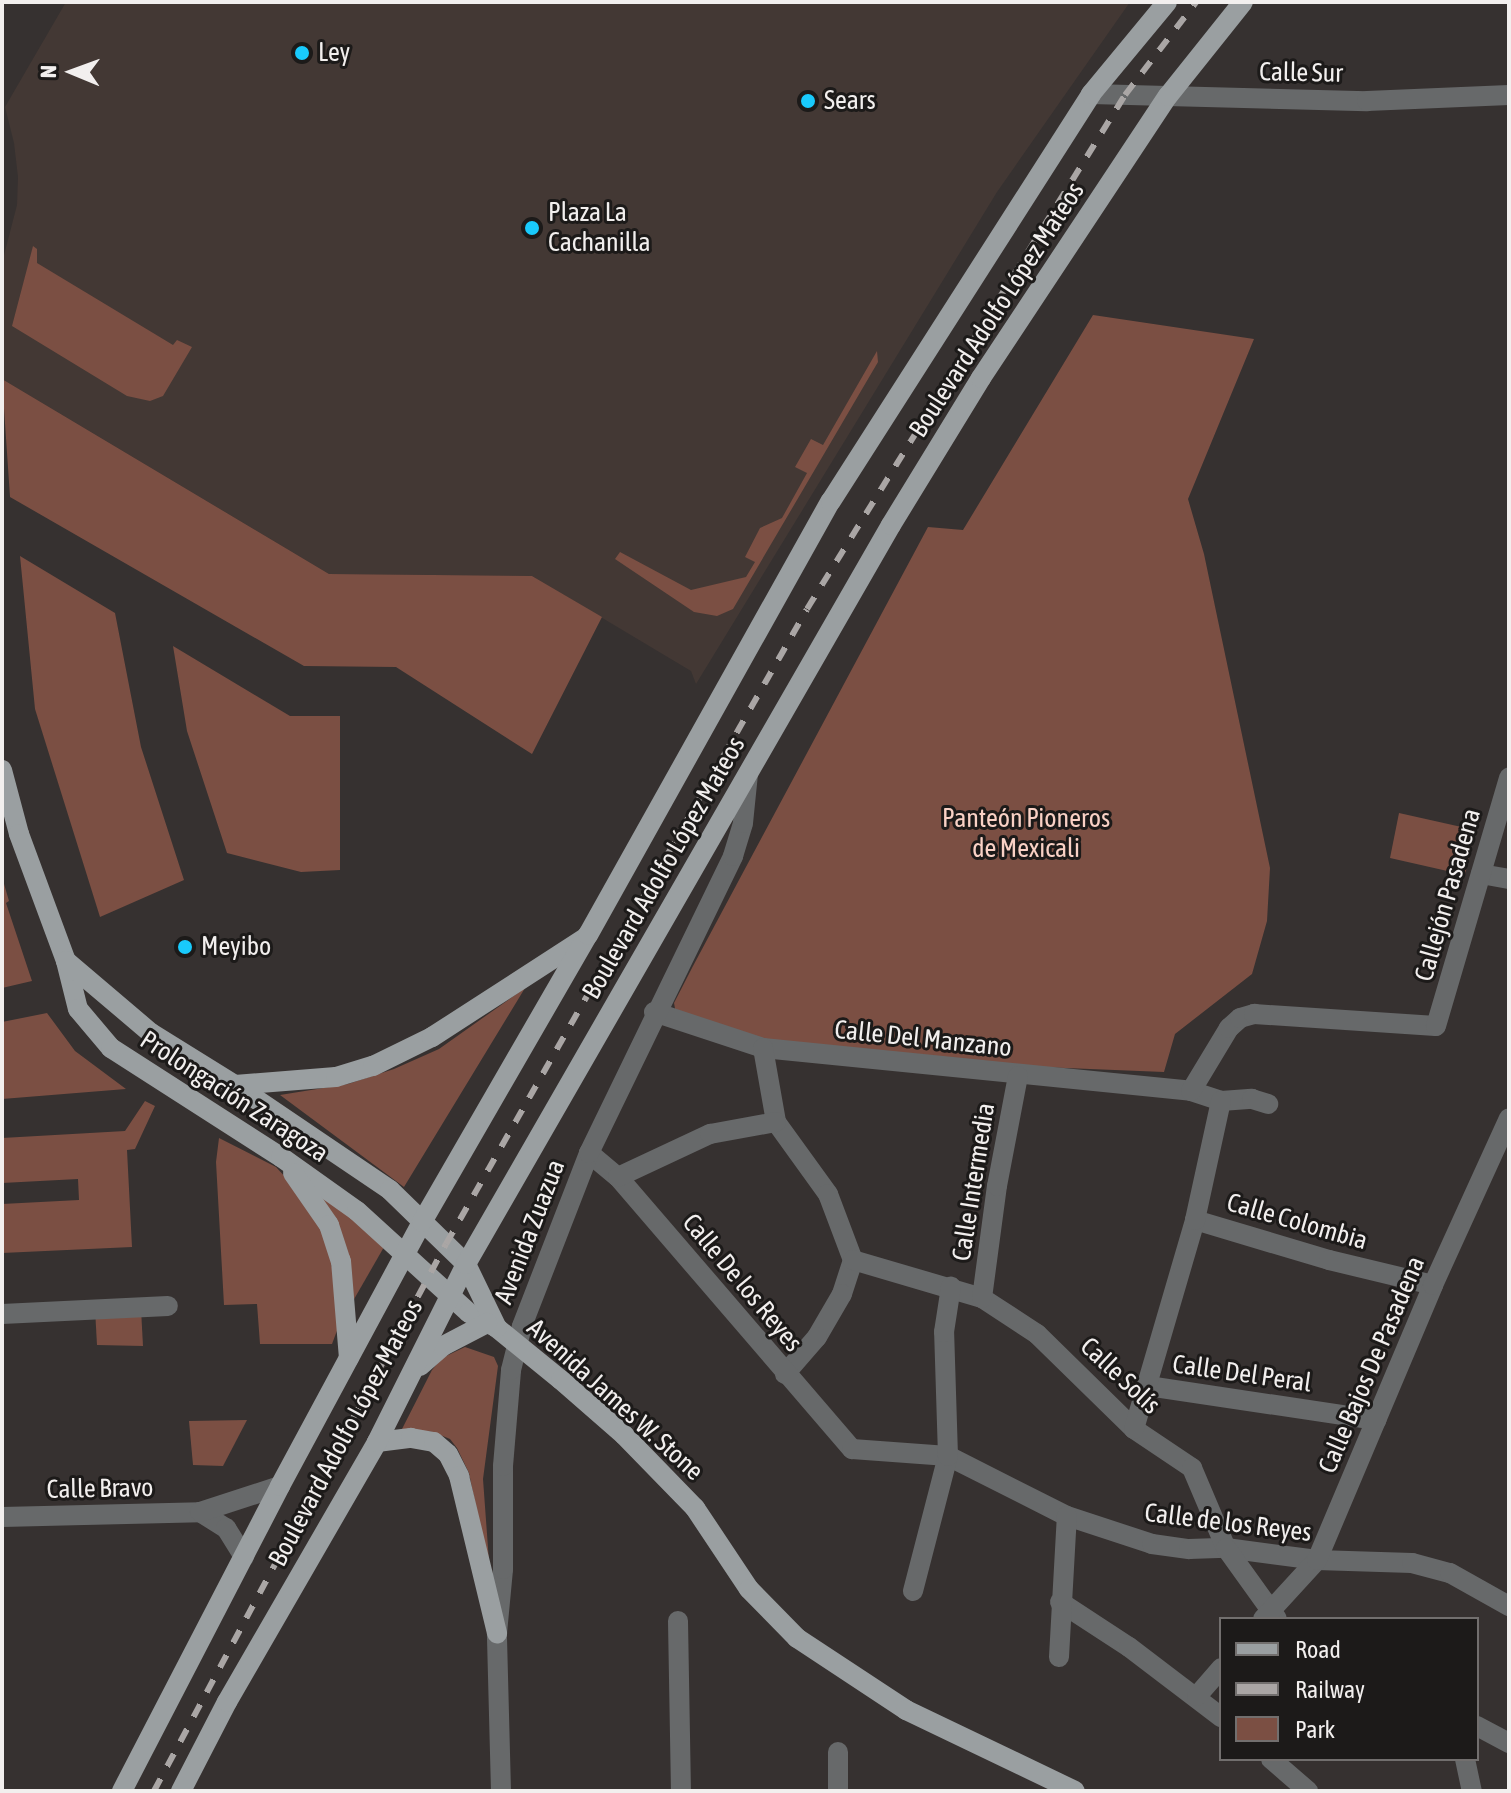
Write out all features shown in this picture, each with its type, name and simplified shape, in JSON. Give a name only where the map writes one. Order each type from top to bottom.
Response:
[{"type":"main road","name":"Boulevard Adolfo López Mateos","points":[[122,1791],[280,1486],[422,1222],[588,935],[838,489],[1091,94],[1167,2]]},
{"type":"main road","name":"Boulevard Adolfo López Mateos","points":[[181,1791],[227,1702],[377,1442],[466,1264],[748,774],[981,378],[1168,96],[1243,2]]},
{"type":"main road","name":"Prolongación Zaragoza","points":[[2,770],[19,834],[66,961],[78,1009],[111,1048],[281,1157],[357,1211],[450,1296]]},
{"type":"main road","points":[[235,1085],[336,1077],[373,1066],[432,1037],[588,935]]},
{"type":"main road","name":"Prolongación Zaragoza","points":[[66,961],[151,1033],[235,1085],[390,1190],[466,1264]]},
{"type":"main road","points":[[281,1157],[313,1199],[333,1237],[341,1261],[349,1358]]},
{"type":"main road","name":"Avenida James W. Stone","points":[[466,1264],[495,1327]]},
{"type":"main road","name":"Avenida James W. Stone","points":[[450,1296],[495,1327],[624,1435],[695,1508],[749,1589],[797,1638],[906,1710],[1075,1791]]},
{"type":"main road","points":[[410,1374],[443,1346],[495,1327]]},
{"type":"main road","points":[[377,1442],[411,1438],[434,1442],[448,1454],[459,1476],[497,1633]]},
{"type":"street","name":"Calle Sur","points":[[1091,94],[1367,101],[1509,95]]},
{"type":"street","name":"Avenida Zuazua","points":[[501,1791],[497,1633],[503,1569],[503,1466],[511,1370],[522,1326],[589,1153],[654,1012],[733,856],[743,823],[748,774]]},
{"type":"street","name":"Callejón Pasadena","points":[[1191,1091],[1229,1028],[1240,1018],[1254,1014],[1436,1026],[1509,778]]},
{"type":"street","points":[[1481,874],[1509,879]]},
{"type":"street","name":"Calle Del Manzano","points":[[654,1012],[763,1048],[1191,1091]]},
{"type":"street","points":[[763,1048],[776,1122],[828,1194],[853,1260],[842,1294],[817,1337],[785,1374]]},
{"type":"street","name":"Calle Intermedia","points":[[982,1298],[997,1186],[1018,1076]]},
{"type":"street","points":[[1191,1091],[1221,1101],[1252,1099],[1268,1104]]},
{"type":"street","name":"Calle Colombia","points":[[1134,1429],[1195,1220],[1221,1101]]},
{"type":"street","name":"Calle Bajos De Pasadena","points":[[1270,1616],[1317,1560],[1433,1285],[1509,1118]]},
{"type":"street","points":[[618,1177],[710,1134],[776,1122]]},
{"type":"street","name":"Calle De los Reyes","points":[[589,1153],[618,1177],[852,1449]]},
{"type":"street","name":"Calle Colombia","points":[[1195,1220],[1329,1260],[1433,1285]]},
{"type":"street","name":"Calle Solís","points":[[853,1260],[982,1298],[1037,1334],[1134,1429],[1192,1468],[1226,1548],[1270,1616]]},
{"type":"street","name":"Calle Intermedia","points":[[913,1591],[948,1456],[944,1332],[951,1287]]},
{"type":"street","points":[[2,1314],[168,1306]]},
{"type":"street","name":"Calle Del Peral","points":[[1148,1386],[1376,1420]]},
{"type":"street","name":"Calle de los Reyes","points":[[852,1449],[948,1456],[1067,1516],[1152,1544],[1189,1549],[1226,1548],[1317,1560],[1412,1563],[1450,1573],[1509,1606]]},
{"type":"street","name":"Calle Bravo","points":[[2,1517],[200,1512],[280,1486]]},
{"type":"street","points":[[200,1512],[226,1528],[244,1557]]},
{"type":"street","points":[[1059,1657],[1067,1516]]},
{"type":"street","points":[[1060,1602],[1197,1696],[1219,1715]]},
{"type":"street","points":[[678,1621],[681,1791]]},
{"type":"street","points":[[1197,1696],[1219,1670]]},
{"type":"street","points":[[1479,1727],[1509,1743]]},
{"type":"street","points":[[838,1752],[838,1791]]},
{"type":"street","points":[[1273,1761],[1308,1791]]},
{"type":"street","points":[[1465,1761],[1472,1791]]},
{"type":"shaded area","points":[[66,2],[1130,2],[997,192],[696,684],[691,671],[532,576],[329,574],[2,379],[2,263],[17,205],[18,177],[5,107]]},
{"type":"green space","points":[[33,246],[37,249],[37,263],[173,345],[177,340],[192,347],[163,396],[150,401],[127,396],[12,326]]},
{"type":"green space","name":"Panteón Pioneros de Mexicali","points":[[1093,315],[1254,339],[1188,499],[1204,554],[1270,868],[1267,921],[1252,974],[1175,1034],[1164,1072],[963,1064],[766,1043],[676,1014],[674,1003],[693,966],[928,527],[963,530]]},
{"type":"green space","points":[[877,351],[878,362],[733,609],[717,616],[694,612],[615,559],[620,552],[691,590],[746,577],[755,562],[745,557],[760,528],[782,518],[807,473],[795,467],[811,439],[823,445]]},
{"type":"green space","points":[[2,379],[329,574],[532,576],[602,617],[532,754],[396,667],[304,666],[10,497]]},
{"type":"green space","points":[[20,556],[115,613],[141,747],[184,880],[100,917],[35,709]]},
{"type":"green space","points":[[173,646],[290,716],[340,716],[340,870],[301,872],[227,853],[187,731]]},
{"type":"green space","points":[[1399,813],[1475,830],[1465,875],[1390,858]]},
{"type":"green space","points":[[2,877],[9,901],[6,903],[32,981],[2,988]]},
{"type":"green space","points":[[525,988],[404,1187],[280,1095],[348,1084],[394,1069],[439,1049]]},
{"type":"green space","points":[[47,1013],[75,1051],[126,1089],[2,1099],[2,1022]]},
{"type":"green space","points":[[145,1101],[155,1106],[135,1149],[127,1150],[132,1247],[2,1253],[2,1204],[79,1200],[78,1179],[2,1183],[2,1138],[125,1131]]},
{"type":"green space","points":[[219,1138],[276,1167],[298,1191],[319,1223],[330,1256],[335,1285],[338,1328],[332,1344],[260,1344],[257,1304],[224,1305],[216,1162]]},
{"type":"green space","points":[[314,1186],[384,1247],[353,1301]]},
{"type":"green space","points":[[95,1309],[141,1309],[143,1346],[97,1345]]},
{"type":"green space","points":[[465,1347],[494,1357],[498,1366],[483,1479],[490,1575],[469,1473],[457,1448],[450,1439],[433,1432],[402,1429],[432,1370],[442,1358]]},
{"type":"green space","points":[[247,1420],[223,1466],[193,1465],[189,1421]]},
{"type":"railway","points":[[154,1791],[446,1244],[807,609],[1125,95],[1196,2]]},
{"type":"place","name":"Ley","points":[[302,53]]},
{"type":"place","name":"Sears","points":[[808,101]]},
{"type":"place","name":"Plaza La Cachanilla","points":[[532,228]]},
{"type":"place","name":"Meyibo","points":[[185,947]]}]
